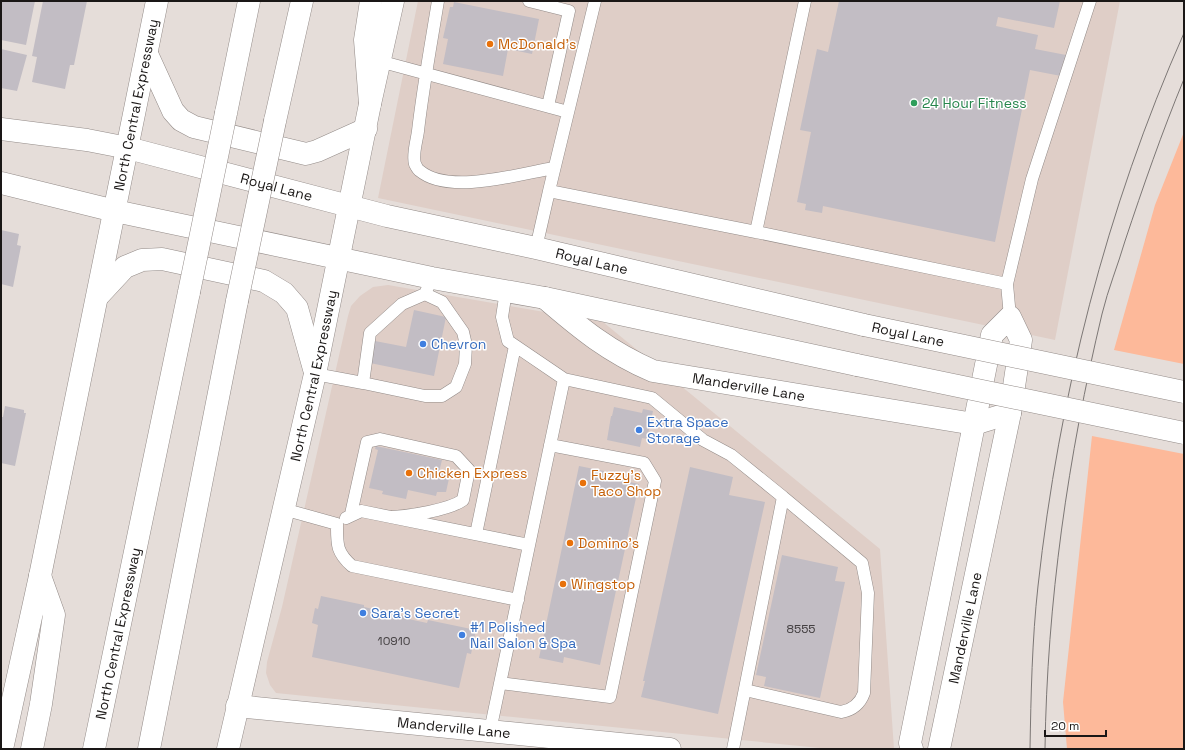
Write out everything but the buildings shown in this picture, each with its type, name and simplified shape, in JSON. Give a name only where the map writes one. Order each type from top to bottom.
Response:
[{"type":"main road","name":"North Central Expressway","points":[[2,749],[40,576],[157,1]]},
{"type":"main road","name":"North Central Expressway","points":[[94,749],[250,1]]},
{"type":"main road","points":[[149,749],[237,301],[302,1]]},
{"type":"main road","points":[[370,104],[364,40],[372,1]]},
{"type":"main road","name":"North Central Expressway","points":[[228,749],[315,374],[370,104],[393,1]]},
{"type":"main road","points":[[147,54],[173,111],[181,120],[194,127],[306,154],[317,151],[366,129]]},
{"type":"main road","name":"Royal Lane","points":[[1,129],[87,140],[128,148],[350,205],[387,216],[536,248],[864,326],[1184,392]]},
{"type":"main road","points":[[1,183],[115,212],[338,258],[429,286],[506,291],[545,298],[1184,433]]},
{"type":"main road","points":[[98,296],[125,267],[142,260],[162,259],[264,281],[284,292],[297,308],[315,374]]},
{"type":"main road","name":"Manderville Lane","points":[[545,298],[602,345],[625,359],[653,371],[974,424],[1010,414]]},
{"type":"main road","points":[[912,749],[910,743],[992,335],[1010,317]]},
{"type":"main road","name":"Manderville Lane","points":[[939,749],[1010,414],[1021,340],[1010,317]]},
{"type":"main road","points":[[32,749],[54,615],[40,576]]},
{"type":"main road","name":"Manderville Lane","points":[[237,706],[490,731],[557,743],[670,749]]},
{"type":"lane","points":[[438,1],[425,74],[414,163],[418,170],[426,175],[444,181],[465,183],[554,168]]},
{"type":"lane","points":[[529,1],[569,10],[548,106]]},
{"type":"lane","points":[[536,248],[595,1]]},
{"type":"lane","points":[[756,232],[805,1]]},
{"type":"lane","points":[[1010,317],[1007,284],[1032,179],[1090,1]]},
{"type":"lane","points":[[379,61],[568,112]]},
{"type":"lane","points":[[549,191],[1007,284]]},
{"type":"lane","points":[[315,374],[426,396],[442,396],[456,388],[465,364],[466,345],[463,332],[429,286],[402,304],[370,333],[363,383]]},
{"type":"lane","points":[[506,291],[502,317],[508,341],[564,379],[652,398],[703,440],[731,455],[862,563],[868,593],[864,693],[861,702],[848,711],[841,712],[745,690]]},
{"type":"lane","points":[[476,534],[515,346]]},
{"type":"lane","points":[[490,731],[564,379]]},
{"type":"lane","points":[[351,514],[367,442],[380,439],[456,456],[470,470],[463,500],[455,506],[412,516],[392,517]]},
{"type":"lane","points":[[500,683],[610,697],[655,481],[644,463],[550,445]]},
{"type":"lane","points":[[733,749],[783,497]]},
{"type":"lane","points":[[284,509],[337,524]]},
{"type":"lane","points":[[337,524],[351,514],[361,511],[529,545]]},
{"type":"lane","points":[[337,524],[337,545],[342,557],[352,566],[518,600]]},
{"type":"shaded area","points":[[418,1],[1120,1],[1055,340],[378,198]]},
{"type":"shaded area","points":[[1184,132],[1184,364],[1114,350],[1155,205]]},
{"type":"shaded area","points":[[388,285],[603,322],[880,549],[894,749],[830,749],[276,693],[270,685],[266,673],[267,662],[282,607],[348,316],[351,306],[360,296],[373,287]]},
{"type":"shaded area","points":[[1092,436],[1184,454],[1184,749],[1067,749],[1063,702]]},
{"type":"tram line","points":[[1030,749],[1033,647],[1038,586],[1047,515],[1073,374],[1109,235],[1131,167],[1156,100],[1184,33]]},
{"type":"tram line","points":[[1045,749],[1050,639],[1055,584],[1070,476],[1090,368],[1110,286],[1153,160],[1184,79]]},
{"type":"place","name":"McDonald's","points":[[490,44]]},
{"type":"place","name":"24 Hour Fitness","points":[[914,103]]},
{"type":"place","name":"Chevron","points":[[423,344]]},
{"type":"place","name":"Extra Space Storage","points":[[639,430]]},
{"type":"place","name":"Chicken Express","points":[[409,473]]},
{"type":"place","name":"Fuzzy's Taco Shop","points":[[583,483]]},
{"type":"place","name":"Domino's","points":[[570,543]]},
{"type":"place","name":"Wingstop","points":[[563,584]]},
{"type":"place","name":"Sara's Secret","points":[[363,613]]},
{"type":"place","name":"#1 Polished Nail Salon & Spa","points":[[462,635]]}]
